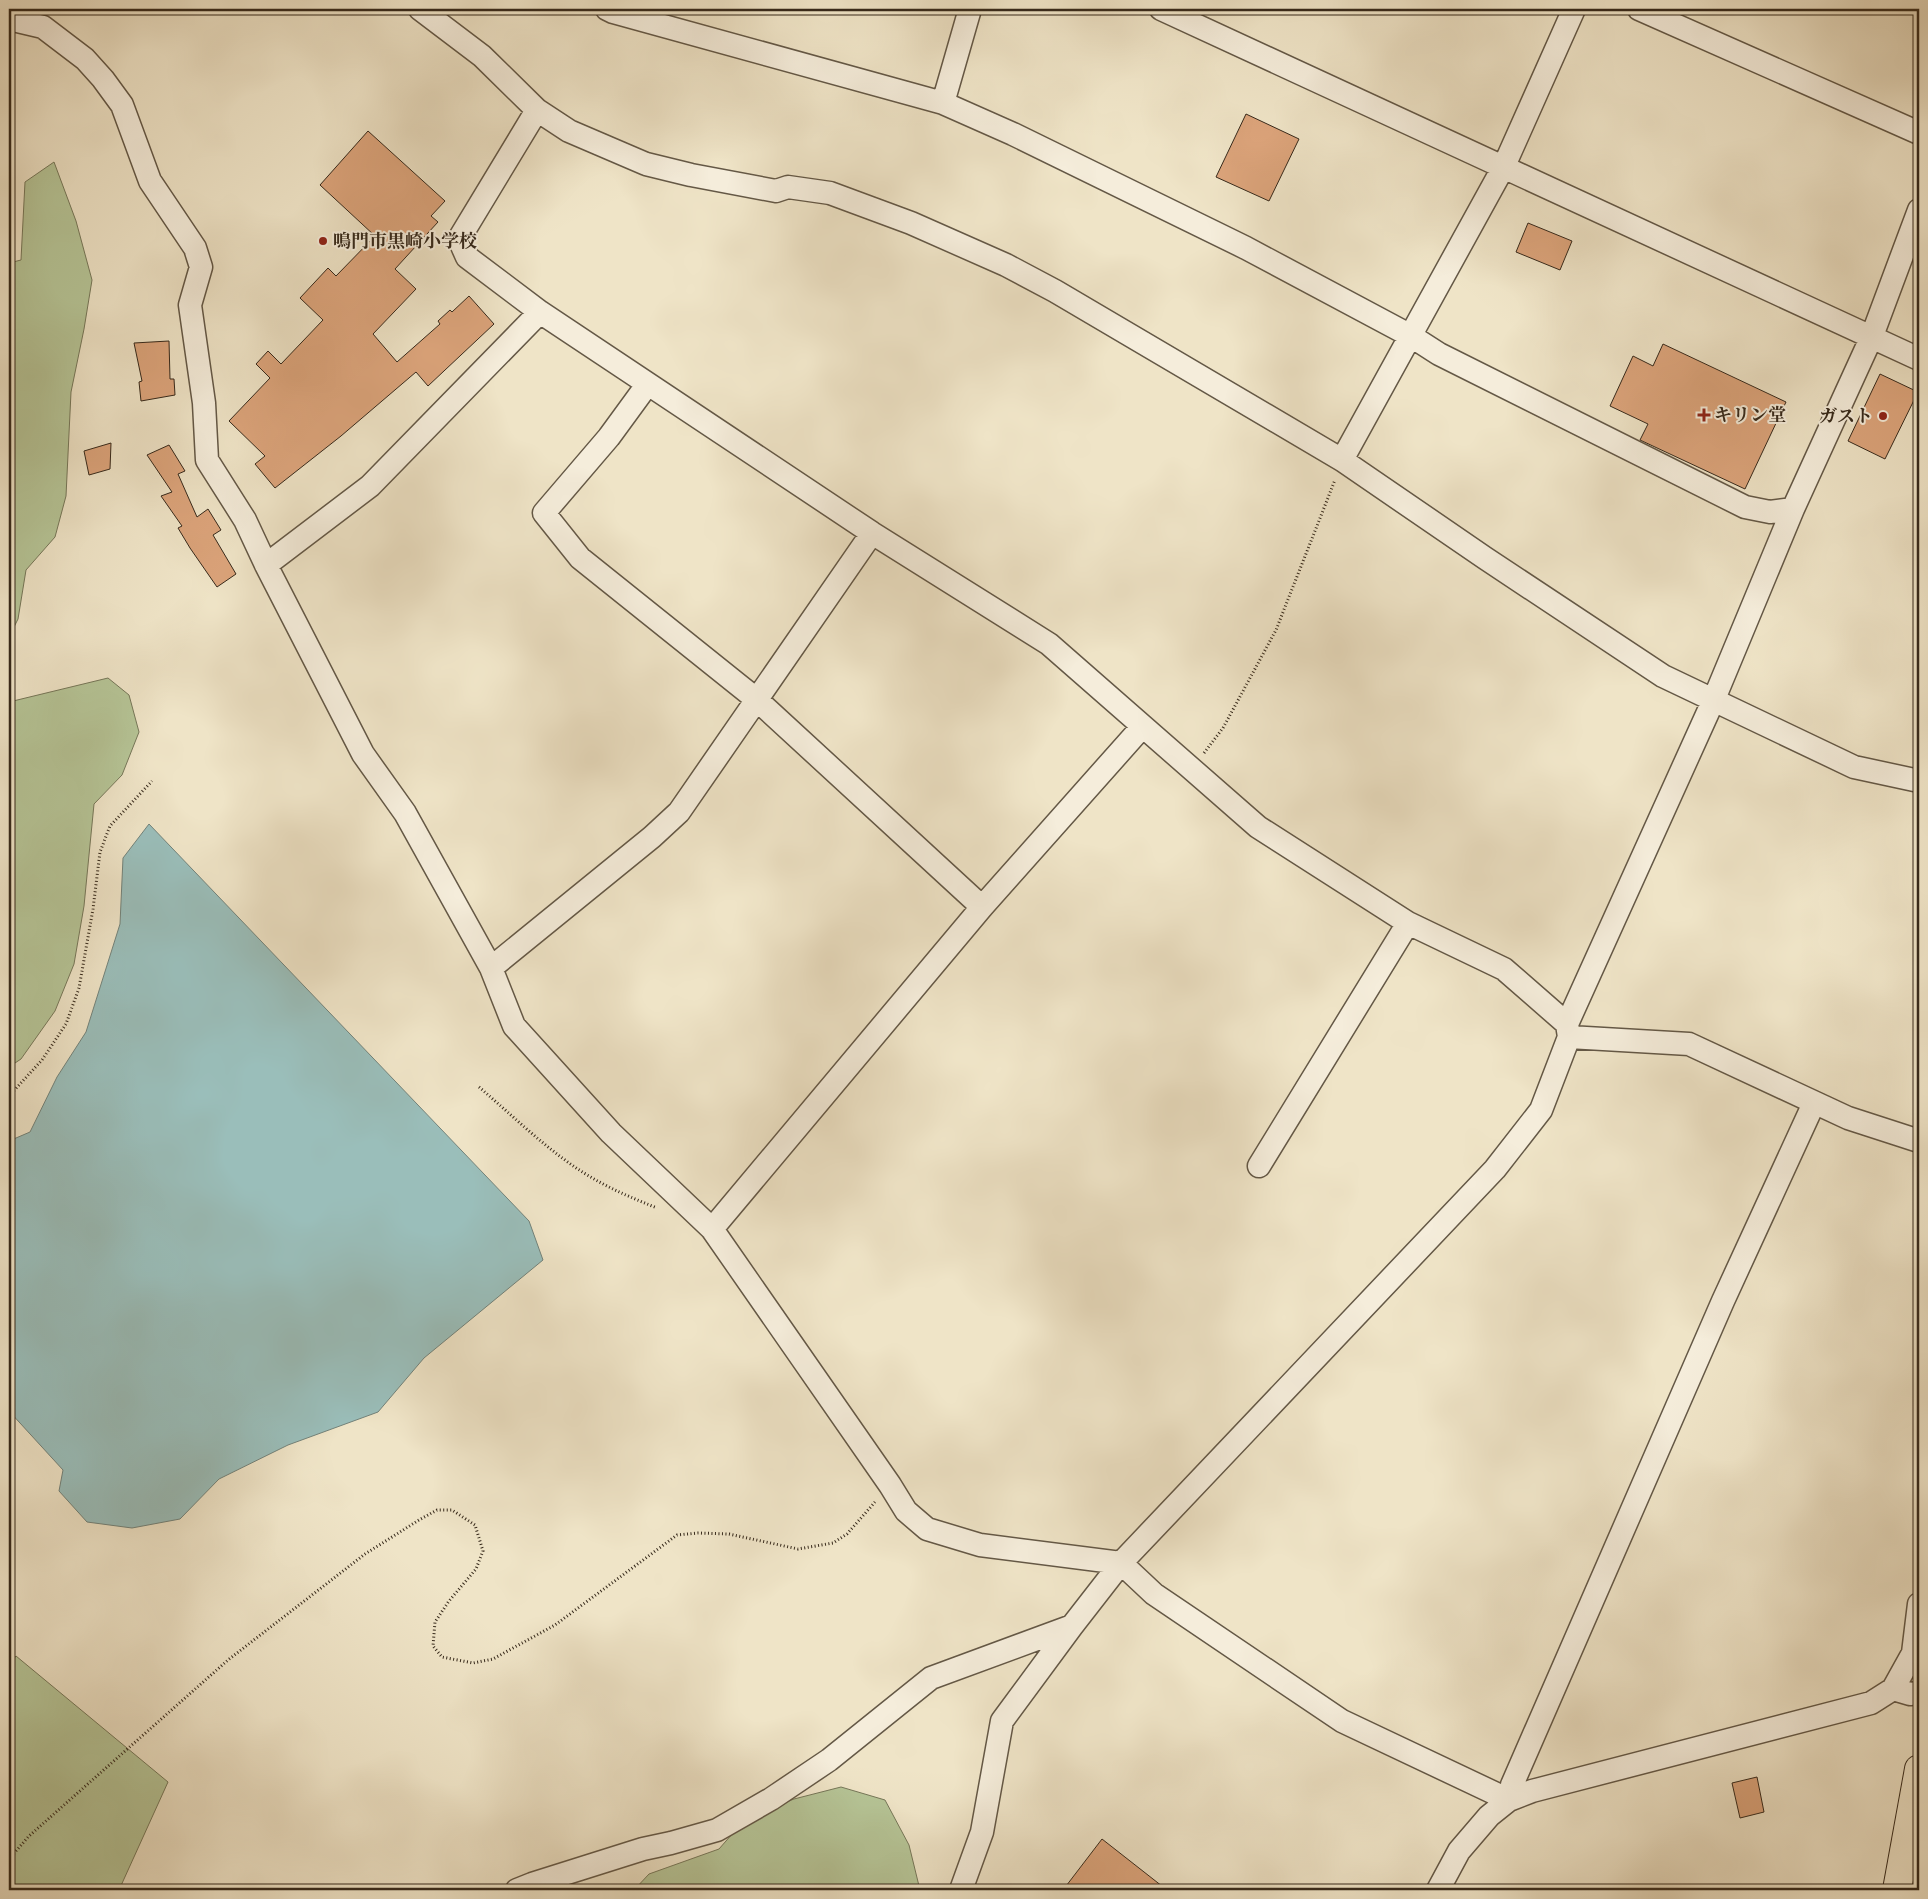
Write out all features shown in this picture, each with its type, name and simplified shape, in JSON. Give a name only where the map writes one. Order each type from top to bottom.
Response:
[{"type":"highway","points":[[1898,1890],[1919,1769]]},
{"type":"street","points":[[420,9],[482,56],[537,110],[569,131],[646,164],[691,175],[776,192],[788,186],[830,193],[911,222],[1006,266],[1055,291],[1342,460],[1663,676],[1854,766],[1919,781]]},
{"type":"street","points":[[607,9],[684,33],[943,103],[1013,134],[1246,248],[1411,336],[1439,354],[1745,507],[1770,512],[1793,509]]},
{"type":"street","points":[[943,103],[970,9]]},
{"type":"street","points":[[1161,9],[1919,359]]},
{"type":"street","points":[[1342,460],[1504,166],[1574,9]]},
{"type":"street","points":[[1639,9],[1919,133]]},
{"type":"street","points":[[9,18],[43,27],[86,59],[103,79],[122,106],[150,181],[195,248],[200,267],[190,305],[204,403],[207,460],[245,520],[266,565],[363,754],[406,813],[491,968],[514,1026],[611,1133],[712,1229],[890,1485],[906,1511],[927,1529],[980,1545],[1122,1563],[1154,1594],[1342,1721],[1509,1800]]},
{"type":"street","points":[[537,110],[459,239],[467,257],[540,312],[872,533],[1049,644],[1258,827],[1408,923],[1504,969],[1568,1031],[1689,1044],[1848,1118],[1919,1141]]},
{"type":"street","points":[[961,1890],[982,1832],[1002,1721],[1072,1626],[1122,1563],[1495,1169],[1541,1110],[1568,1031],[1714,700],[1793,509],[1872,336],[1919,210]]},
{"type":"street","points":[[266,565],[370,486],[540,312]]},
{"type":"street","points":[[647,385],[609,437],[544,513],[580,558],[756,699],[982,907]]},
{"type":"street","points":[[491,968],[652,837],[679,812],[872,533]]},
{"type":"street","points":[[712,1229],[982,907],[1142,727]]},
{"type":"street","points":[[1259,1166],[1408,923]]},
{"type":"street","points":[[1509,1800],[1512,1785],[1719,1310],[1814,1103]]},
{"type":"street","points":[[1438,1890],[1459,1851],[1490,1816],[1509,1800],[1532,1791],[1870,1703],[1893,1689],[1913,1653],[1919,1604]]},
{"type":"street","points":[[517,1890],[643,1848],[671,1843],[717,1830],[771,1799],[829,1760],[931,1678],[1072,1626]]},
{"type":"street","points":[[1893,1689],[1910,1694],[1919,1693]]},
{"type":"path","points":[[1192,770],[1223,728],[1276,630],[1342,460]]},
{"type":"path","points":[[9,1096],[42,1060],[66,1024],[79,988],[93,909],[100,852],[110,826],[152,781]]},
{"type":"path","points":[[479,1087],[543,1142],[583,1172],[625,1196],[660,1209]]},
{"type":"path","points":[[9,1859],[29,1836],[228,1660],[365,1554],[438,1510],[452,1510],[475,1525],[483,1551],[476,1569],[449,1601],[435,1622],[433,1646],[442,1658],[473,1663],[493,1660],[555,1625],[677,1534],[730,1534],[798,1549],[833,1543],[848,1534],[890,1485]]},
{"type":"green space","points":[[54,162],[76,221],[92,280],[71,392],[66,496],[55,537],[26,570],[18,619],[9,637],[9,263],[21,260],[25,182]]},
{"type":"green space","points":[[108,678],[129,695],[139,732],[122,775],[94,804],[84,906],[74,964],[55,1011],[21,1059],[9,1067],[9,702]]},
{"type":"green space","points":[[16,1656],[168,1782],[119,1890],[9,1890],[9,1665]]},
{"type":"green space","points":[[841,1787],[885,1800],[909,1845],[920,1890],[634,1890],[649,1874],[719,1849],[747,1817],[794,1799]]},
{"type":"water","points":[[149,824],[529,1221],[543,1260],[424,1358],[378,1412],[288,1445],[219,1479],[180,1519],[132,1528],[87,1522],[59,1491],[63,1470],[9,1411],[9,1141],[30,1132],[57,1077],[86,1032],[120,924],[123,858]]},
{"type":"building","points":[[1246,114],[1299,139],[1269,201],[1216,177]]},
{"type":"building","points":[[368,131],[445,201],[431,216],[438,222],[395,269],[416,289],[373,334],[397,362],[440,324],[438,321],[450,310],[452,312],[469,296],[494,324],[428,386],[416,372],[341,436],[275,488],[255,464],[265,456],[229,421],[270,378],[256,364],[268,351],[281,364],[323,320],[300,298],[328,268],[336,276],[375,236],[320,185]]},
{"type":"building","points":[[1528,223],[1572,241],[1560,270],[1516,252]]},
{"type":"building","points":[[169,341],[170,379],[174,379],[175,395],[141,401],[139,382],[142,381],[134,343]]},
{"type":"building","name":"キリン堂","points":[[1663,344],[1786,402],[1745,489],[1640,440],[1648,424],[1610,406],[1633,356],[1653,366]]},
{"type":"building","name":"ガスト","points":[[1880,374],[1918,392],[1885,459],[1848,441]]},
{"type":"building","points":[[111,443],[110,469],[89,475],[84,451]]},
{"type":"building","points":[[169,445],[185,471],[178,474],[197,517],[208,509],[221,530],[213,535],[236,574],[217,587],[190,548],[178,528],[182,526],[161,496],[172,492],[147,455]]},
{"type":"building","points":[[1757,1777],[1764,1812],[1740,1818],[1732,1783]]},
{"type":"building","points":[[1102,1839],[1167,1890],[1063,1890]]},
{"type":"place","name":"鳴門市黒崎小学校","points":[[323,241]]},
{"type":"place","name":"キリン堂","points":[[1704,415]]},
{"type":"place","name":"ガスト","points":[[1883,416]]}]
